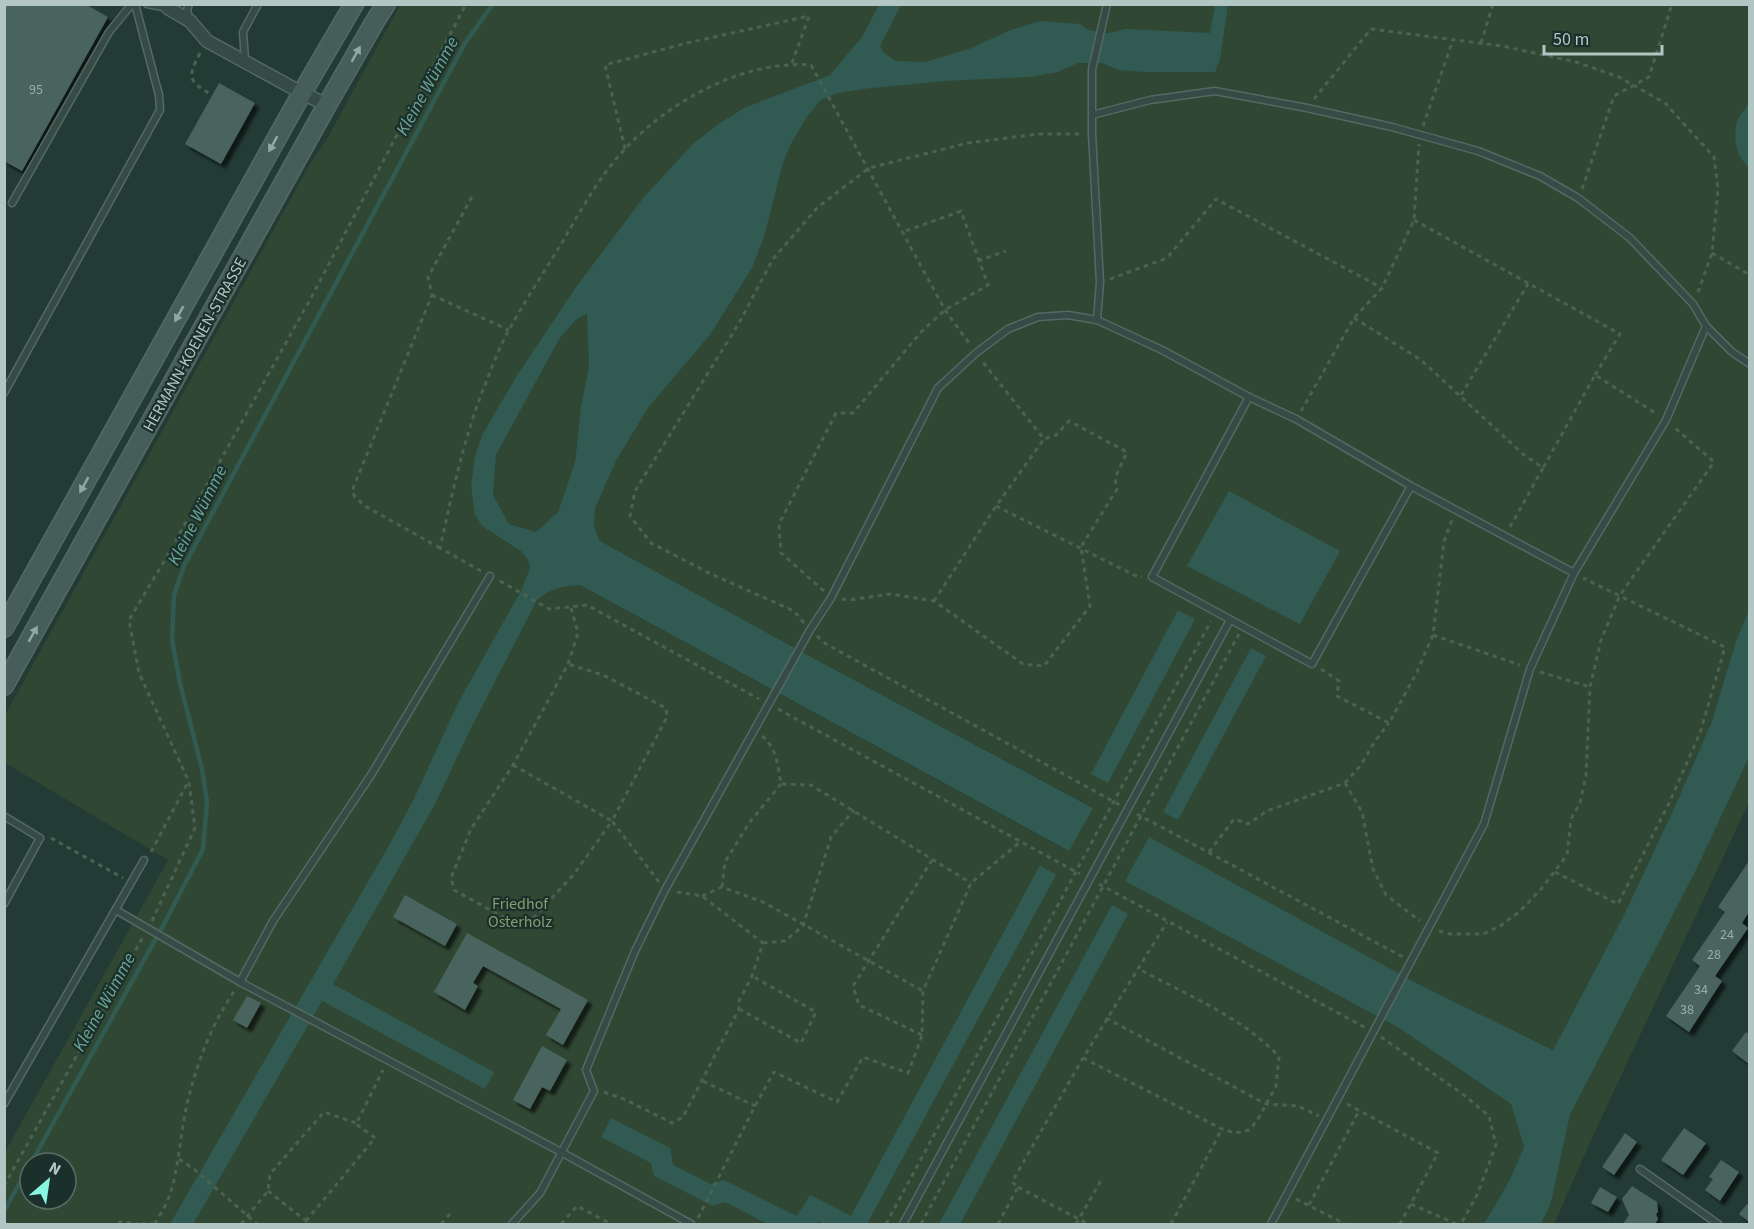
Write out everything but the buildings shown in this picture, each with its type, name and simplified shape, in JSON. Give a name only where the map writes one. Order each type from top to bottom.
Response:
[{"type":"main road","name":"HERMANN-KOENEN-STRASSE","points":[[4,628],[302,93],[354,4]]},
{"type":"main road","name":"HERMANN-KOENEN-STRASSE","points":[[4,686],[327,105],[386,4]]},
{"type":"street","points":[[168,8],[190,21],[207,40],[327,105]]},
{"type":"lane","points":[[12,203],[109,32],[133,4]]},
{"type":"lane","points":[[4,393],[159,110],[159,95],[133,4]]},
{"type":"lane","points":[[147,4],[168,8]]},
{"type":"lane","points":[[189,4],[187,10],[190,21]]},
{"type":"lane","points":[[244,60],[243,32],[258,4]]},
{"type":"lane","points":[[1097,320],[1100,282],[1092,134],[1092,69],[1107,4]]},
{"type":"lane","points":[[1092,115],[1150,100],[1215,91],[1307,108],[1478,150],[1540,176],[1578,198],[1630,238],[1694,304],[1706,326],[1732,352],[1749,364]]},
{"type":"lane","points":[[512,1224],[540,1193],[594,1091],[586,1070],[634,951],[665,890],[802,642],[831,598],[938,388],[976,353],[1008,330],[1038,317],[1068,315],[1097,320],[1162,350],[1249,397],[1296,419],[1411,486],[1574,573]]},
{"type":"lane","points":[[1271,1224],[1485,824],[1530,669],[1574,573],[1666,420],[1706,326]]},
{"type":"lane","points":[[1249,397],[1152,577],[1230,620],[1311,664],[1411,486]]},
{"type":"lane","points":[[240,982],[273,921],[371,775],[490,576]]},
{"type":"lane","points":[[903,1224],[1230,620]]},
{"type":"lane","points":[[4,816],[40,838],[4,904]]},
{"type":"lane","points":[[4,1104],[144,860]]},
{"type":"lane","points":[[116,910],[240,982],[693,1224]]},
{"type":"lane","points":[[1640,1169],[1718,1224]]},
{"type":"path","points":[[4,1186],[148,929],[195,828],[189,782],[139,673],[129,620],[312,296],[466,4]]},
{"type":"path","points":[[1480,44],[1492,4]]},
{"type":"path","points":[[1578,198],[1614,96],[1649,77],[1672,4]]},
{"type":"path","points":[[625,149],[605,65],[687,43],[809,16],[792,63]]},
{"type":"path","points":[[1307,108],[1371,29],[1480,44],[1576,62],[1619,77],[1665,103],[1714,157],[1718,189],[1712,253],[1694,304]]},
{"type":"path","points":[[207,40],[192,68],[191,77],[194,84],[213,95]]},
{"type":"path","points":[[1296,419],[1354,318],[1382,288],[1414,220],[1420,134],[1453,40]]},
{"type":"path","points":[[440,548],[463,451],[482,392],[509,330],[603,178],[625,149],[675,106],[711,85],[792,63],[811,65],[945,310],[1044,439]]},
{"type":"path","points":[[1092,134],[1038,134],[968,143],[869,168],[818,207],[773,259],[739,323],[635,491],[630,516],[651,543],[711,574],[794,611],[826,644],[1411,964]]},
{"type":"path","points":[[474,193],[428,277],[432,295],[352,491],[355,497],[365,506],[549,609],[587,605],[770,701],[1167,922],[1376,1029],[1489,1116],[1496,1145],[1477,1195],[1461,1224]]},
{"type":"path","points":[[1100,282],[1167,258],[1216,199],[1382,288]]},
{"type":"path","points":[[903,232],[961,211],[988,285],[945,310],[921,332],[853,413],[836,413],[779,524],[781,553],[831,598],[850,600],[890,594],[934,602],[1023,664],[1044,666],[1090,606],[1082,548],[1117,489],[1115,478],[1127,452],[1069,421],[1056,435],[1044,439],[996,506],[934,602]]},
{"type":"path","points":[[1414,220],[1620,334],[1595,375]]},
{"type":"path","points":[[978,261],[1006,251]]},
{"type":"path","points":[[1712,253],[1749,275]]},
{"type":"path","points":[[1461,395],[1528,284]]},
{"type":"path","points":[[432,295],[509,330]]},
{"type":"path","points":[[1505,536],[1543,468]]},
{"type":"path","points":[[996,506],[1138,577],[1152,577]]},
{"type":"path","points":[[1209,852],[1234,819],[1248,824],[1267,811],[1345,783],[1361,765],[1389,723],[1416,674],[1433,635],[1444,541],[1455,510]]},
{"type":"path","points":[[1555,872],[1618,904],[1670,801],[1700,733],[1725,647],[1574,573]]},
{"type":"path","points":[[568,664],[603,675],[666,708],[667,717],[612,821],[574,874],[530,922],[512,922],[454,890],[452,878],[471,829],[513,765],[568,664],[578,633],[571,608]]},
{"type":"path","points":[[886,1224],[1216,612]]},
{"type":"path","points":[[921,1224],[1243,627]]},
{"type":"path","points":[[1433,635],[1590,687]]},
{"type":"path","points":[[1311,664],[1339,681],[1337,696],[1389,723]]},
{"type":"path","points":[[722,887],[725,862],[749,823],[781,784],[776,754],[768,741],[754,730]]},
{"type":"path","points":[[513,765],[612,821],[665,890],[702,896],[763,943],[785,941],[803,926],[831,837],[854,810]]},
{"type":"path","points":[[144,860],[151,853],[189,782]]},
{"type":"path","points":[[1345,783],[1362,812],[1373,869],[1386,895],[1430,928]]},
{"type":"path","points":[[781,784],[812,785],[971,883]]},
{"type":"path","points":[[40,838],[49,837],[131,883]]},
{"type":"path","points":[[693,1224],[774,1072],[837,1102],[863,1057],[908,1073],[922,1035],[922,991],[971,883],[1020,842]]},
{"type":"path","points":[[922,1035],[859,1005],[853,986],[932,860]]},
{"type":"path","points":[[702,896],[722,887],[763,902],[922,991]]},
{"type":"path","points":[[1088,1224],[1012,1182],[1106,1018],[1167,922]]},
{"type":"path","points":[[594,1091],[624,1099],[672,1123],[683,1117],[739,1010],[740,1001],[752,976],[763,943]]},
{"type":"path","points":[[1083,1058],[1234,1133],[1249,1130],[1266,1104],[1276,1086],[1279,1058],[1265,1042],[1230,1019],[1139,969]]},
{"type":"path","points":[[739,1010],[801,1043],[816,1012],[752,976]]},
{"type":"path","points":[[119,1224],[120,1222],[155,1224],[171,1194],[185,1111],[198,1062],[218,1017],[240,982]]},
{"type":"path","points":[[1106,1018],[1266,1104],[1298,1106],[1326,1119]]},
{"type":"path","points":[[356,1124],[388,1061]]},
{"type":"path","points":[[703,1081],[755,1106]]},
{"type":"path","points":[[1336,1099],[1438,1153],[1400,1224]]},
{"type":"path","points":[[1309,1205],[1359,1111]]},
{"type":"path","points":[[241,1224],[267,1191],[270,1174],[324,1112],[356,1124],[375,1138],[306,1221]]},
{"type":"path","points":[[1171,1224],[1222,1129]]},
{"type":"path","points":[[178,1158],[257,1224]]},
{"type":"path","points":[[1076,1224],[1103,1177]]},
{"type":"path","points":[[998,1224],[1018,1187]]},
{"type":"path","points":[[267,1191],[310,1224]]},
{"type":"path","points":[[1287,1194],[1345,1224]]},
{"type":"path","points":[[1411,1204],[1456,1224]]},
{"type":"path","points":[[561,1224],[577,1206],[611,1224]]},
{"type":"path","points":[[441,1224],[450,1214]]},
{"type":"green space","name":"Friedhof Osterholz","points":[[400,5],[1749,5],[1749,610],[1736,641],[1712,721],[1676,804],[1624,915],[1553,1050],[1418,984],[1125,881],[1399,1028],[1511,1104],[1524,1147],[1509,1181],[1484,1224],[5,1224],[5,1152],[168,860],[5,763],[5,715],[310,164],[327,139]],"holes":[[[821,100],[807,117],[783,163],[752,268],[710,335],[648,408],[617,459],[595,508],[594,527],[600,541],[1092,807],[1068,851],[580,585],[564,586],[547,591],[530,568],[528,560],[471,486],[644,197]]]},
{"type":"green space","points":[[588,314],[589,367],[581,406],[575,462],[558,512],[536,532],[509,524],[493,495],[496,455],[560,338],[578,318]]},
{"type":"green space","points":[[1749,757],[1749,802],[1554,1224],[1541,1224],[1551,1203],[1570,1115],[1698,866]]},
{"type":"shaded area","points":[[879,5],[901,5],[880,46],[884,53],[896,61],[925,62],[969,49],[1011,30],[1040,21],[1080,24],[1088,30],[1109,33],[1125,29],[1210,33],[1215,5],[1228,5],[1220,59],[1215,72],[1144,72],[1119,70],[1102,63],[1078,63],[1058,72],[1029,77],[944,81],[863,89],[834,94],[821,100],[807,117],[783,163],[764,237],[752,268],[710,335],[648,408],[617,459],[595,508],[594,527],[600,541],[1093,808],[1069,851],[580,585],[552,590],[537,600],[435,804],[333,984],[494,1072],[485,1089],[322,1001],[193,1224],[170,1224],[387,849],[414,799],[458,703],[522,589],[530,568],[528,560],[521,551],[482,526],[475,514],[471,486],[475,457],[482,435],[518,374],[576,287],[644,197],[693,144],[744,108],[830,75],[862,37]],"holes":[[[587,314],[589,367],[581,406],[575,462],[558,512],[536,532],[509,524],[493,495],[496,455],[560,338],[578,318]]]},
{"type":"shaded area","points":[[1749,103],[1749,167],[1738,152],[1735,132],[1738,119]]},
{"type":"shaded area","points":[[1229,491],[1340,551],[1300,624],[1187,566]]},
{"type":"shaded area","points":[[1178,610],[1195,619],[1108,783],[1091,774]]},
{"type":"shaded area","points":[[1749,610],[1749,757],[1698,866],[1570,1115],[1551,1203],[1541,1224],[1484,1224],[1509,1181],[1524,1147],[1511,1104],[1399,1028],[1125,881],[1149,837],[1418,984],[1553,1050],[1624,915],[1676,804],[1712,721],[1736,641]]},
{"type":"shaded area","points":[[1251,648],[1266,656],[1178,820],[1163,812]]},
{"type":"shaded area","points":[[1040,865],[1056,875],[867,1224],[825,1224],[818,1221],[816,1224],[768,1224],[725,1202],[713,1206],[654,1176],[651,1163],[601,1137],[611,1118],[670,1148],[673,1165],[711,1184],[724,1180],[797,1216],[810,1195],[851,1216]]},
{"type":"shaded area","points":[[1112,905],[1128,914],[960,1224],[939,1224]]},
{"type":"waterway","name":"Kleine Wümme","points":[[38,1151],[164,924],[203,849],[207,802],[202,769],[180,683],[172,640],[174,595],[184,566],[465,43],[493,4]]},
{"type":"waterway","name":"Kleine Wümme","points":[[4,1211],[18,1186]]}]
